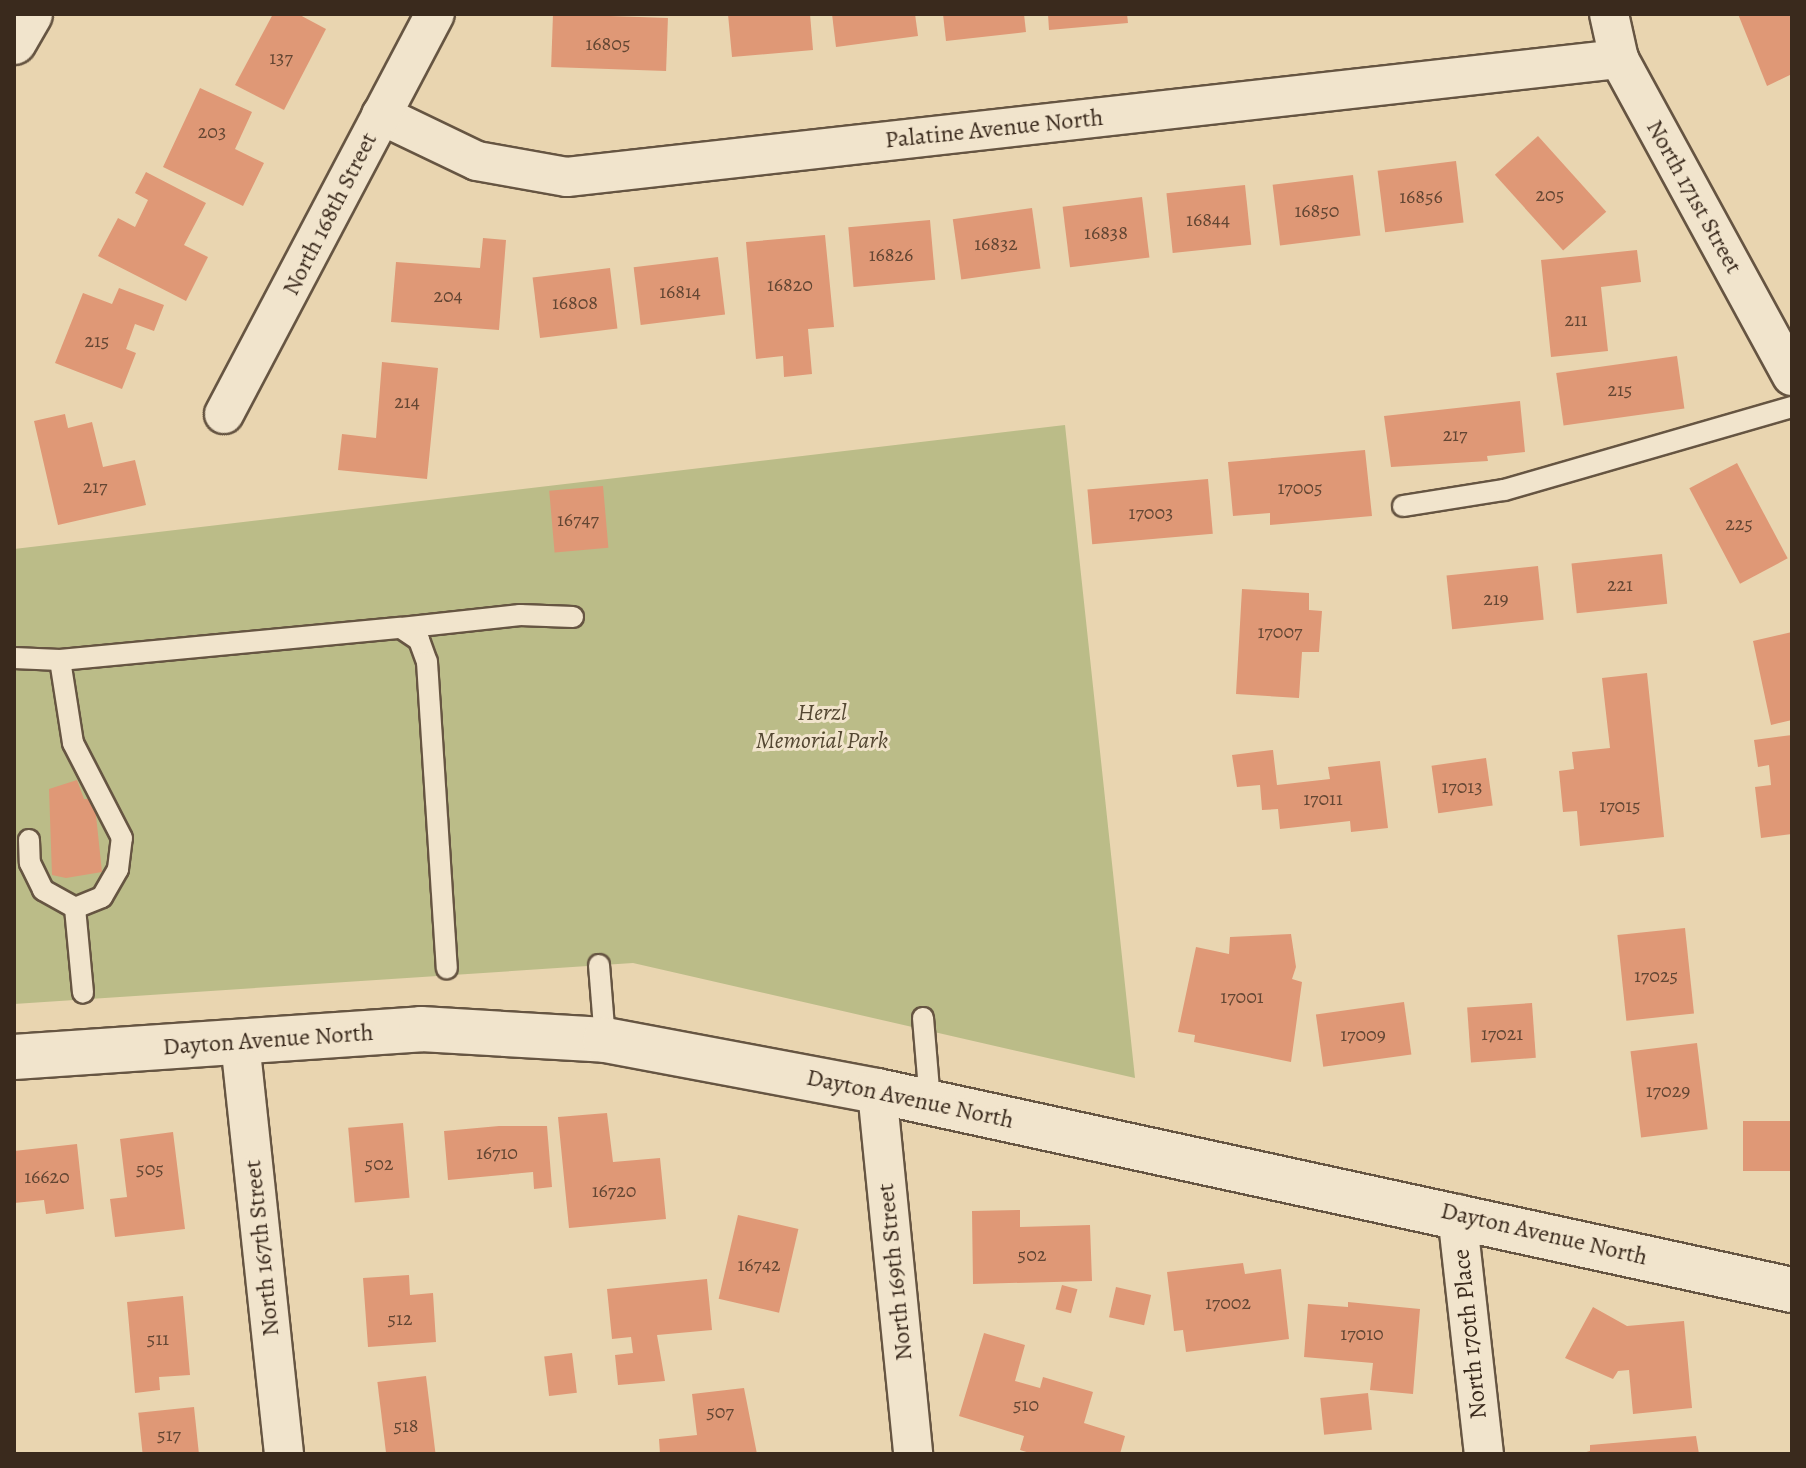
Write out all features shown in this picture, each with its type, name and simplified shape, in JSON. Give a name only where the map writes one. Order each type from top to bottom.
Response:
[{"type":"street","points":[[14,42],[30,14]]},
{"type":"street","name":"North 168th Street","points":[[224,414],[435,14]]},
{"type":"street","name":"North 171st Street","points":[[1609,14],[1619,59],[1792,376]]},
{"type":"street","name":"Palatine Avenue North","points":[[381,115],[477,161],[567,177],[1619,59]]},
{"type":"street","name":"Dayton Avenue North","points":[[14,1057],[421,1029],[605,1040],[930,1102],[1457,1214],[1792,1290]]},
{"type":"street","name":"North 167th Street","points":[[240,1042],[284,1454]]},
{"type":"street","name":"North 169th Street","points":[[877,1091],[913,1454]]},
{"type":"street","name":"North 170th Place","points":[[1457,1214],[1484,1454]]},
{"type":"lane","points":[[1403,506],[1504,490],[1792,407]]},
{"type":"lane","points":[[14,658],[60,660],[520,615],[573,617]]},
{"type":"lane","points":[[401,628],[419,640],[427,662],[447,968]]},
{"type":"lane","points":[[60,660],[73,743],[122,838],[118,869],[102,897],[75,908]]},
{"type":"lane","points":[[29,840],[30,863],[43,890],[75,908]]},
{"type":"lane","points":[[75,908],[83,993]]},
{"type":"lane","points":[[599,965],[605,1040]]},
{"type":"lane","points":[[923,1018],[930,1102]]},
{"type":"green space","name":"Herzl Memorial Park","points":[[1065,425],[1135,1078],[633,963],[14,1004],[14,549]]},
{"type":"building","points":[[273,14],[298,14],[326,29],[284,110],[235,85]]},
{"type":"building","points":[[553,14],[668,18],[666,71],[551,67]]},
{"type":"building","points":[[728,14],[810,14],[813,50],[732,57]]},
{"type":"building","points":[[832,14],[915,14],[918,36],[836,47]]},
{"type":"building","points":[[943,14],[1024,14],[1026,32],[946,41]]},
{"type":"building","points":[[1048,14],[1127,14],[1128,23],[1049,30]]},
{"type":"building","points":[[1738,14],[1792,14],[1792,74],[1767,86]]},
{"type":"building","points":[[200,88],[252,112],[235,149],[264,163],[243,206],[163,167]]},
{"type":"building","points":[[1538,136],[1606,212],[1563,251],[1495,175]]},
{"type":"building","points":[[1456,161],[1464,223],[1385,232],[1378,171]]},
{"type":"building","points":[[146,172],[206,203],[184,245],[208,257],[186,301],[98,256],[118,218],[135,227],[148,200],[135,193]]},
{"type":"building","points":[[1353,175],[1360,236],[1280,245],[1273,185]]},
{"type":"building","points":[[1245,185],[1251,245],[1173,253],[1166,193]]},
{"type":"building","points":[[1142,197],[1149,258],[1070,267],[1063,207]]},
{"type":"building","points":[[1032,208],[1040,268],[961,280],[953,219]]},
{"type":"building","points":[[930,220],[935,280],[854,287],[848,227]]},
{"type":"building","points":[[825,235],[834,327],[808,329],[812,374],[784,377],[783,356],[756,359],[746,242]]},
{"type":"building","points":[[483,238],[506,240],[499,330],[391,322],[396,262],[480,268]]},
{"type":"building","points":[[1637,250],[1641,282],[1601,287],[1608,351],[1551,357],[1541,260]]},
{"type":"building","points":[[718,257],[725,315],[641,325],[634,267]]},
{"type":"building","points":[[610,268],[617,329],[540,338],[533,278]]},
{"type":"building","points":[[119,288],[164,305],[154,331],[135,324],[126,349],[136,353],[122,389],[55,363],[83,293],[112,304]]},
{"type":"building","points":[[1677,356],[1684,408],[1564,425],[1556,373]]},
{"type":"building","points":[[382,362],[438,368],[427,479],[338,470],[342,434],[376,438]]},
{"type":"building","points":[[1520,401],[1525,452],[1487,456],[1488,461],[1391,467],[1384,416]]},
{"type":"building","points":[[65,414],[68,428],[92,422],[103,467],[135,460],[146,505],[58,525],[34,421]]},
{"type":"building","points":[[1365,450],[1372,516],[1270,525],[1270,513],[1233,516],[1228,462]]},
{"type":"building","points":[[1737,463],[1788,558],[1740,584],[1689,488]]},
{"type":"building","points":[[1208,479],[1213,534],[1092,544],[1087,490]]},
{"type":"building","points":[[603,486],[608,548],[555,552],[549,491]]},
{"type":"building","points":[[1662,554],[1667,604],[1577,613],[1571,564]]},
{"type":"building","points":[[1538,566],[1544,620],[1452,629],[1447,576]]},
{"type":"building","points":[[1242,589],[1309,593],[1309,610],[1322,611],[1319,652],[1302,652],[1299,698],[1236,694]]},
{"type":"building","points":[[1792,632],[1792,720],[1771,725],[1753,641]]},
{"type":"building","points":[[1647,673],[1664,837],[1580,846],[1577,811],[1563,812],[1559,771],[1574,769],[1572,752],[1610,748],[1602,678]]},
{"type":"building","points":[[1792,735],[1792,834],[1761,838],[1755,787],[1771,785],[1769,765],[1758,767],[1754,740]]},
{"type":"building","points":[[1273,750],[1277,785],[1330,779],[1328,767],[1380,761],[1388,828],[1351,832],[1350,821],[1280,829],[1278,809],[1262,810],[1260,785],[1237,787],[1232,755]]},
{"type":"building","points":[[1486,758],[1493,806],[1438,813],[1432,766]]},
{"type":"building","points":[[77,780],[84,799],[92,799],[95,806],[102,872],[66,878],[52,875],[49,789]]},
{"type":"building","points":[[1685,928],[1694,1014],[1626,1021],[1617,935]]},
{"type":"building","points":[[1291,934],[1296,967],[1292,979],[1302,982],[1291,1062],[1194,1042],[1195,1035],[1178,1032],[1196,947],[1229,954],[1230,937]]},
{"type":"building","points":[[1404,1002],[1411,1054],[1323,1067],[1316,1014]]},
{"type":"building","points":[[1532,1003],[1536,1058],[1471,1062],[1467,1008]]},
{"type":"building","points":[[1697,1043],[1708,1129],[1641,1138],[1630,1051]]},
{"type":"building","points":[[607,1113],[613,1162],[660,1158],[666,1219],[569,1228],[558,1117]]},
{"type":"building","points":[[1743,1121],[1792,1121],[1792,1171],[1743,1171]]},
{"type":"building","points":[[403,1123],[410,1198],[355,1203],[348,1128]]},
{"type":"building","points":[[547,1126],[552,1187],[534,1189],[533,1172],[448,1180],[444,1131]]},
{"type":"building","points":[[173,1132],[185,1229],[115,1237],[110,1199],[127,1197],[120,1139]]},
{"type":"building","points":[[77,1144],[84,1209],[46,1214],[44,1200],[14,1203],[14,1151]]},
{"type":"building","points":[[1020,1210],[1020,1227],[1090,1225],[1092,1281],[973,1284],[972,1211]]},
{"type":"building","points":[[738,1215],[798,1229],[779,1313],[719,1299]]},
{"type":"building","points":[[1243,1263],[1245,1274],[1281,1269],[1289,1339],[1186,1352],[1183,1330],[1174,1331],[1167,1272]]},
{"type":"building","points":[[409,1275],[410,1295],[433,1293],[436,1342],[368,1347],[363,1278]]},
{"type":"building","points":[[707,1279],[712,1330],[657,1335],[665,1381],[618,1385],[615,1355],[633,1353],[631,1337],[612,1339],[607,1289]]},
{"type":"building","points":[[1062,1285],[1077,1289],[1071,1313],[1056,1309]]},
{"type":"building","points":[[1116,1287],[1151,1295],[1144,1325],[1109,1317]]},
{"type":"building","points":[[183,1296],[190,1375],[159,1377],[160,1390],[135,1393],[127,1302]]},
{"type":"building","points":[[1348,1302],[1420,1309],[1413,1394],[1370,1390],[1373,1363],[1304,1357],[1308,1304],[1348,1307]]},
{"type":"building","points":[[1593,1307],[1627,1326],[1684,1321],[1692,1408],[1633,1414],[1629,1370],[1618,1371],[1613,1379],[1565,1358]]},
{"type":"building","points":[[984,1333],[1025,1345],[1015,1381],[1040,1388],[1043,1377],[1093,1392],[1084,1423],[1125,1436],[1120,1454],[1033,1454],[1020,1450],[1024,1436],[959,1416]]},
{"type":"building","points":[[572,1353],[577,1393],[549,1396],[544,1356]]},
{"type":"building","points":[[426,1376],[436,1454],[386,1454],[377,1382]]},
{"type":"building","points":[[744,1388],[757,1454],[660,1454],[659,1439],[697,1435],[692,1394]]},
{"type":"building","points":[[1368,1393],[1372,1430],[1324,1435],[1320,1398]]},
{"type":"building","points":[[194,1407],[199,1454],[143,1454],[138,1413]]},
{"type":"building","points":[[1696,1436],[1699,1454],[1579,1454],[1590,1451],[1590,1445]]}]
